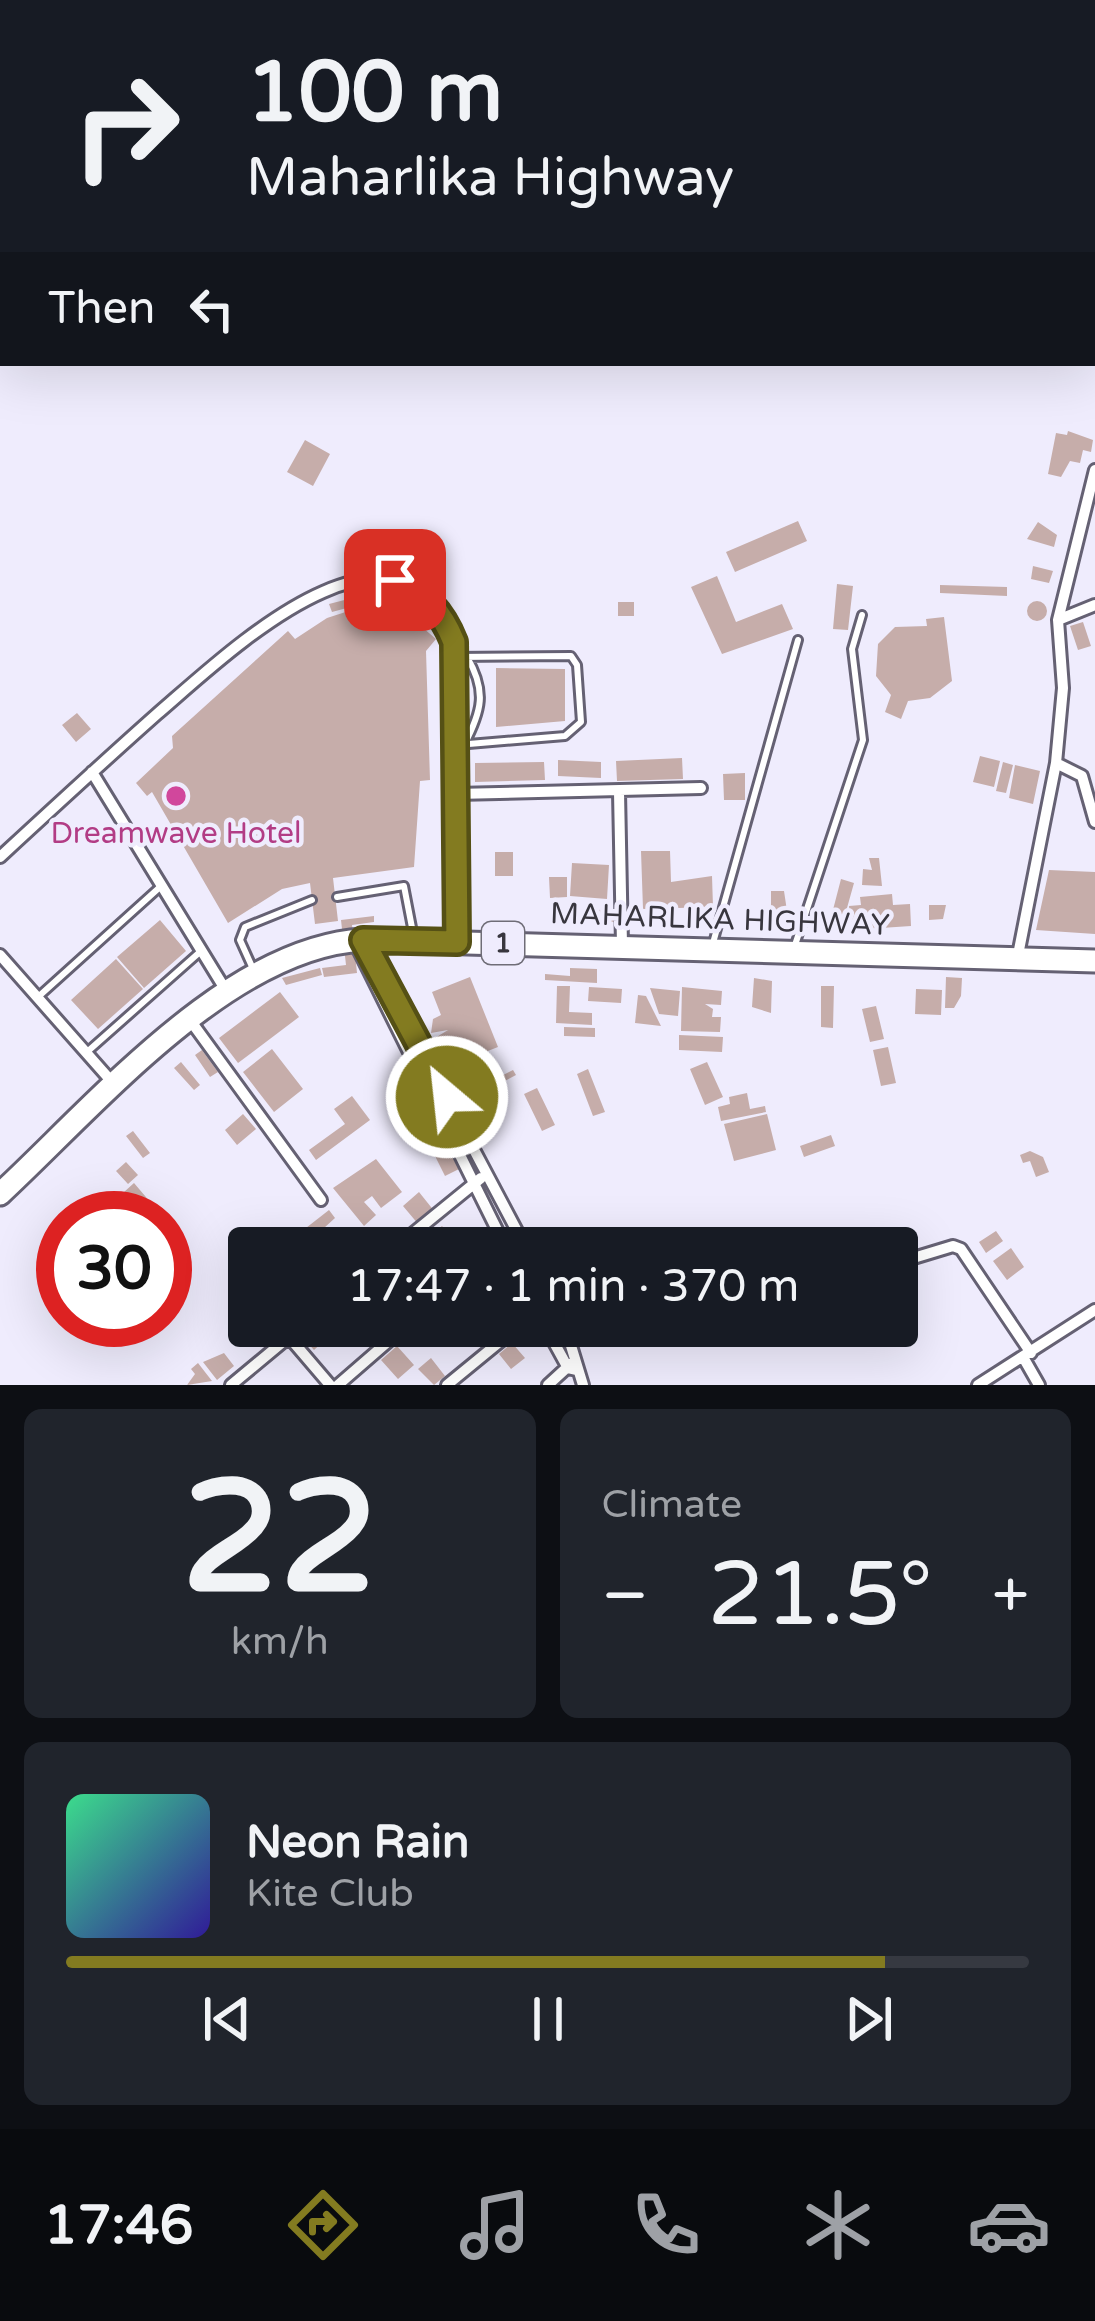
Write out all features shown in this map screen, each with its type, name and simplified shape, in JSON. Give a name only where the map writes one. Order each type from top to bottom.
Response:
[{"type":"highway","name":"MAHARLIKA HIGHWAY","points":[[0,1194],[225,989],[288,955],[358,940],[1095,961]]},
{"type":"street","points":[[1017,960],[1056,763],[1063,688],[1058,620],[1095,470]]},
{"type":"street","points":[[1079,536],[1095,530]]},
{"type":"street","points":[[0,857],[239,643],[327,590],[380,579],[410,586],[446,622],[461,657],[457,942]]},
{"type":"street","points":[[1058,620],[1095,605]]},
{"type":"street","points":[[1056,763],[1082,776],[1095,822]]},
{"type":"street","points":[[92,772],[225,989]]},
{"type":"street","points":[[456,794],[701,788]]},
{"type":"street","points":[[619,793],[622,945]]},
{"type":"street","points":[[358,940],[516,1227]]},
{"type":"street","points":[[358,940],[493,1227]]},
{"type":"street","points":[[0,955],[116,1086]]},
{"type":"street","points":[[190,1021],[321,1200]]},
{"type":"street","points":[[420,1227],[475,1181],[490,1175]]},
{"type":"street","points":[[918,1257],[953,1246],[961,1249],[1027,1355],[1039,1385]]},
{"type":"street","points":[[978,1385],[1095,1310]]},
{"type":"street","points":[[230,1385],[277,1347]]},
{"type":"street","points":[[298,1347],[334,1385],[380,1347]]},
{"type":"street","points":[[447,1385],[493,1347]]},
{"type":"street","points":[[561,1347],[574,1365]]},
{"type":"street","points":[[570,1347],[583,1385]]},
{"type":"street","points":[[548,1385],[574,1365]]},
{"type":"lane","points":[[794,950],[863,740],[852,649],[862,615]]},
{"type":"lane","points":[[711,947],[798,640]]},
{"type":"lane","points":[[460,745],[566,736],[580,722],[577,665],[571,656],[461,657]]},
{"type":"lane","points":[[460,745],[481,709],[483,690],[461,657]]},
{"type":"lane","points":[[38,998],[162,885]]},
{"type":"lane","points":[[338,896],[404,886],[414,941]]},
{"type":"lane","points":[[254,971],[240,940],[245,927],[312,900]]},
{"type":"lane","points":[[87,1052],[202,951]]},
{"type":"building","points":[[1068,431],[1093,440],[1091,452],[1083,450],[1080,463],[1070,461],[1061,477],[1048,474],[1056,433],[1067,435]]},
{"type":"building","points":[[305,440],[330,454],[313,486],[287,472]]},
{"type":"building","points":[[798,521],[807,541],[735,572],[726,552]]},
{"type":"building","points":[[1038,522],[1057,535],[1054,547],[1027,539]]},
{"type":"building","points":[[1033,566],[1053,571],[1049,583],[1031,579]]},
{"type":"building","points":[[717,576],[736,622],[782,604],[793,629],[722,654],[691,587]]},
{"type":"building","points":[[837,584],[853,586],[848,630],[833,629]]},
{"type":"building","points":[[940,585],[1007,587],[1007,596],[940,593]]},
{"type":"building","points":[[356,597],[358,605],[332,612],[329,604]]},
{"type":"building","points":[[1037,601],[1047,611],[1037,621],[1027,611]]},
{"type":"building","points":[[618,602],[634,602],[634,616],[618,616]]},
{"type":"building","points":[[394,603],[436,639],[426,651],[430,780],[420,781],[414,867],[333,878],[338,921],[315,924],[310,883],[282,889],[228,923],[152,792],[147,796],[136,783],[173,748],[172,736],[288,631],[295,639],[327,618],[361,607],[385,614]]},
{"type":"building","points":[[944,617],[952,681],[930,698],[908,701],[901,719],[885,712],[891,695],[876,676],[878,644],[895,627],[927,626],[926,619]]},
{"type":"building","points":[[1083,622],[1091,646],[1078,650],[1070,626]]},
{"type":"building","points":[[496,668],[565,669],[565,721],[496,727]]},
{"type":"building","points":[[77,713],[91,729],[76,742],[62,725]]},
{"type":"building","points":[[980,756],[1000,761],[994,787],[973,782]]},
{"type":"building","points":[[682,758],[683,779],[617,781],[616,761]]},
{"type":"building","points":[[558,760],[601,762],[601,778],[558,776]]},
{"type":"building","points":[[544,762],[545,780],[475,782],[475,763]]},
{"type":"building","points":[[1003,762],[1013,765],[1006,793],[996,791]]},
{"type":"building","points":[[1015,765],[1040,771],[1033,804],[1009,798]]},
{"type":"building","points":[[745,773],[745,800],[724,800],[723,774]]},
{"type":"building","points":[[641,851],[670,851],[671,882],[712,876],[713,907],[643,909]]},
{"type":"building","points":[[495,852],[513,852],[513,876],[495,876]]},
{"type":"building","points":[[869,858],[879,858],[882,886],[862,885],[863,869],[872,870]]},
{"type":"building","points":[[572,863],[609,865],[607,899],[570,896]]},
{"type":"building","points":[[1049,870],[1095,872],[1095,934],[1036,930]]},
{"type":"building","points":[[549,877],[567,877],[567,897],[550,898]]},
{"type":"building","points":[[841,879],[854,883],[840,933],[828,929]]},
{"type":"building","points":[[771,891],[784,891],[787,911],[771,912]]},
{"type":"building","points":[[892,894],[893,905],[910,904],[911,926],[851,930],[849,906],[861,905],[860,897]]},
{"type":"building","points":[[929,905],[946,905],[943,919],[929,920]]},
{"type":"building","points":[[585,909],[618,911],[617,922],[585,920]]},
{"type":"building","points":[[374,916],[374,922],[352,925],[357,973],[324,977],[322,968],[346,965],[341,920]]},
{"type":"building","points":[[160,920],[186,951],[144,988],[117,957]]},
{"type":"building","points":[[116,959],[143,989],[98,1029],[71,1000]]},
{"type":"building","points":[[320,968],[322,975],[286,985],[282,978]]},
{"type":"building","points":[[570,968],[597,969],[597,983],[545,980],[545,974],[570,976]]},
{"type":"building","points":[[470,977],[498,1047],[447,1067],[435,1038],[448,1030],[431,1033],[433,1019],[441,1015],[432,992]]},
{"type":"building","points":[[946,977],[962,978],[961,996],[954,1008],[945,1008]]},
{"type":"building","points":[[754,978],[772,981],[771,1013],[752,1007]]},
{"type":"building","points":[[557,986],[570,986],[569,1012],[592,1013],[592,1025],[556,1023]]},
{"type":"building","points":[[821,986],[834,986],[833,1028],[821,1027]]},
{"type":"building","points":[[589,987],[622,989],[621,1003],[588,1001]]},
{"type":"building","points":[[682,987],[722,991],[721,1005],[705,1004],[713,1009],[712,1017],[721,1017],[720,1032],[681,1031]]},
{"type":"building","points":[[650,988],[680,991],[678,1016],[659,1014]]},
{"type":"building","points":[[916,989],[942,990],[941,1015],[915,1014]]},
{"type":"building","points":[[280,992],[299,1017],[238,1063],[219,1038]]},
{"type":"building","points":[[638,995],[646,996],[661,1026],[635,1023]]},
{"type":"building","points":[[876,1006],[884,1039],[870,1042],[862,1009]]},
{"type":"building","points":[[564,1027],[595,1028],[595,1037],[564,1036]]},
{"type":"building","points":[[679,1035],[723,1037],[722,1052],[679,1050]]},
{"type":"building","points":[[888,1047],[896,1083],[881,1086],[873,1050]]},
{"type":"building","points":[[272,1049],[303,1089],[274,1112],[243,1072]]},
{"type":"building","points":[[202,1050],[218,1072],[210,1077],[195,1055]]},
{"type":"building","points":[[475,1058],[478,1088],[513,1070],[516,1075],[468,1100],[452,1070]]},
{"type":"building","points":[[181,1062],[200,1085],[194,1090],[174,1068]]},
{"type":"building","points":[[707,1062],[723,1097],[705,1105],[690,1069]]},
{"type":"building","points":[[588,1069],[605,1112],[593,1116],[577,1074]]},
{"type":"building","points":[[537,1088],[555,1125],[542,1131],[524,1094]]},
{"type":"building","points":[[747,1093],[750,1109],[765,1106],[766,1112],[721,1121],[718,1107],[730,1104],[729,1097]]},
{"type":"building","points":[[352,1096],[370,1120],[316,1160],[309,1150],[345,1124],[334,1109]]},
{"type":"building","points":[[243,1114],[256,1129],[237,1145],[225,1130]]},
{"type":"building","points":[[767,1114],[776,1150],[734,1161],[724,1124]]},
{"type":"building","points":[[133,1131],[150,1153],[143,1158],[126,1136]]},
{"type":"building","points":[[831,1135],[835,1146],[804,1157],[800,1146]]},
{"type":"building","points":[[447,1148],[459,1169],[445,1176],[434,1154]]},
{"type":"building","points":[[1030,1151],[1043,1157],[1049,1172],[1036,1177],[1030,1161],[1023,1163],[1020,1155]]},
{"type":"building","points":[[376,1159],[402,1192],[381,1208],[372,1196],[364,1202],[376,1215],[364,1226],[333,1188]]},
{"type":"building","points":[[126,1162],[138,1175],[128,1184],[116,1171]]},
{"type":"building","points":[[419,1192],[435,1212],[419,1225],[403,1206]]},
{"type":"building","points":[[329,1210],[335,1218],[325,1227],[307,1227]]},
{"type":"building","points":[[996,1231],[1003,1241],[986,1253],[979,1242]]},
{"type":"building","points":[[1011,1248],[1024,1267],[1007,1280],[993,1261]]},
{"type":"building","points":[[398,1347],[414,1365],[398,1379],[381,1360]]},
{"type":"building","points":[[515,1347],[525,1358],[511,1369],[499,1354]]},
{"type":"building","points":[[224,1353],[234,1366],[217,1380],[203,1362]]},
{"type":"building","points":[[431,1358],[445,1376],[434,1385],[418,1369]]},
{"type":"building","points":[[198,1363],[212,1381],[187,1385],[195,1374],[191,1369]]},
{"type":"place","name":"Dreamwave Hotel","points":[[176,796]]},
{"type":"route","points":[[395,580],[436,608],[454,642],[457,942],[363,940],[447,1097]]}]
